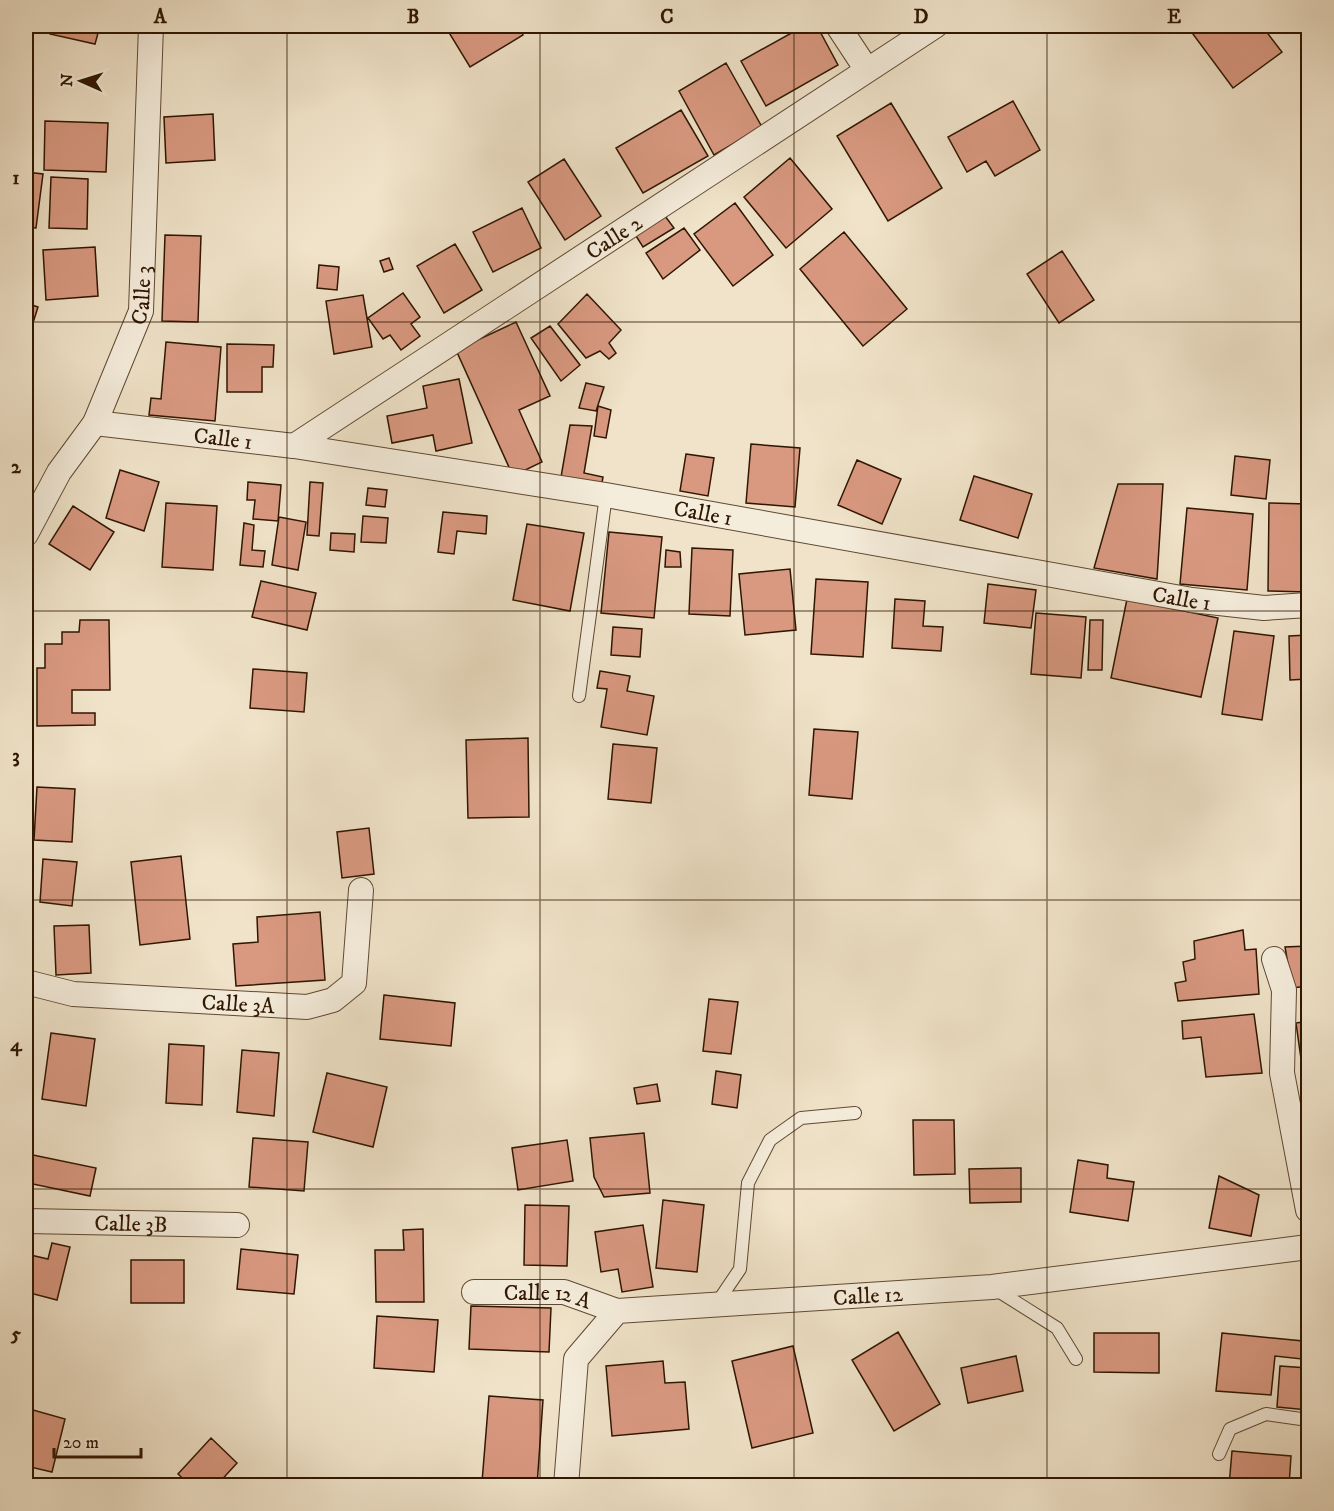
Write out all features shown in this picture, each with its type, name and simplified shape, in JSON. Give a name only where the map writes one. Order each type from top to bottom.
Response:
[{"type":"street","name":"Calle 3","points":[[26,534],[59,472],[95,423],[141,311],[151,26]]},
{"type":"street","points":[[838,26],[867,70]]},
{"type":"street","name":"Calle 2","points":[[294,446],[935,26]]},
{"type":"street","name":"Calle 1","points":[[95,423],[294,446],[606,495],[1192,600],[1264,608],[1308,605]]},
{"type":"street","name":"Calle 3A","points":[[26,982],[73,994],[307,1007],[333,1000],[354,983],[361,890]]},
{"type":"street","points":[[1274,959],[1284,990],[1282,1073],[1308,1210]]},
{"type":"street","name":"Calle 3B","points":[[26,1221],[237,1225]]},
{"type":"street","name":"Calle 12","points":[[617,1311],[992,1287],[1308,1247]]},
{"type":"street","name":"Calle 12 A","points":[[474,1292],[564,1292],[617,1311]]},
{"type":"street","points":[[566,1485],[576,1359],[617,1311]]},
{"type":"lane","points":[[579,696],[606,495]]},
{"type":"lane","points":[[717,1303],[740,1269],[748,1183],[770,1140],[801,1118],[855,1113]]},
{"type":"lane","points":[[992,1287],[1057,1328],[1076,1359]]},
{"type":"lane","points":[[1219,1454],[1230,1429],[1266,1414],[1308,1420]]},
{"type":"building","points":[[52,26],[100,26],[95,44],[50,34]]},
{"type":"building","points":[[445,26],[518,26],[523,35],[470,67]]},
{"type":"building","points":[[804,26],[817,26],[838,65],[766,106],[741,61]]},
{"type":"building","points":[[1187,26],[1262,26],[1282,52],[1233,88]]},
{"type":"building","points":[[726,63],[762,127],[714,155],[679,91]]},
{"type":"building","points":[[1013,101],[1040,150],[995,176],[986,161],[967,172],[948,137]]},
{"type":"building","points":[[891,103],[942,188],[888,221],[837,136]]},
{"type":"building","points":[[681,110],[708,156],[643,193],[616,148]]},
{"type":"building","points":[[213,114],[215,160],[166,163],[164,117]]},
{"type":"building","points":[[45,121],[108,123],[106,172],[44,170]]},
{"type":"building","points":[[790,158],[832,209],[786,248],[744,197]]},
{"type":"building","points":[[564,159],[601,216],[565,240],[528,182]]},
{"type":"building","points":[[26,172],[43,174],[36,228],[26,227]]},
{"type":"building","points":[[51,177],[88,179],[87,229],[49,228]]},
{"type":"building","points":[[735,203],[773,255],[733,286],[694,234]]},
{"type":"building","points":[[522,208],[541,248],[493,272],[473,232]]},
{"type":"building","points":[[665,216],[674,228],[643,247],[636,236]]},
{"type":"building","points":[[684,228],[700,250],[663,279],[646,253]]},
{"type":"building","points":[[844,232],[907,309],[863,346],[800,269]]},
{"type":"building","points":[[165,235],[201,236],[198,322],[162,321]]},
{"type":"building","points":[[455,244],[482,290],[444,313],[417,266]]},
{"type":"building","points":[[95,247],[98,296],[46,300],[43,250]]},
{"type":"building","points":[[1062,251],[1094,300],[1059,323],[1027,274]]},
{"type":"building","points":[[389,258],[393,269],[384,272],[380,261]]},
{"type":"building","points":[[319,265],[339,267],[337,290],[317,288]]},
{"type":"building","points":[[403,293],[420,317],[411,324],[420,336],[401,350],[390,335],[383,339],[368,318]]},
{"type":"building","points":[[587,294],[621,330],[609,343],[616,353],[609,359],[600,351],[586,358],[558,324]]},
{"type":"building","points":[[363,295],[372,347],[334,354],[326,301]]},
{"type":"building","points":[[26,303],[38,307],[26,345]]},
{"type":"building","points":[[516,322],[550,396],[519,410],[542,462],[513,476],[456,350]]},
{"type":"building","points":[[550,326],[580,365],[561,381],[531,338]]},
{"type":"building","points":[[166,342],[221,347],[215,421],[149,415],[151,398],[161,399]]},
{"type":"building","points":[[227,344],[274,345],[273,367],[262,367],[262,392],[227,392]]},
{"type":"building","points":[[459,379],[472,443],[436,451],[433,435],[392,443],[387,416],[427,408],[423,386]]},
{"type":"building","points":[[586,383],[604,387],[596,411],[579,408]]},
{"type":"building","points":[[598,406],[611,410],[606,438],[594,436]]},
{"type":"building","points":[[570,425],[592,426],[584,473],[603,477],[601,488],[561,477]]},
{"type":"building","points":[[751,444],[800,448],[795,507],[746,503]]},
{"type":"building","points":[[686,454],[714,458],[708,496],[680,491]]},
{"type":"building","points":[[1235,456],[1270,460],[1266,499],[1231,495]]},
{"type":"building","points":[[857,460],[901,479],[882,524],[838,505]]},
{"type":"building","points":[[120,470],[159,482],[144,531],[106,518]]},
{"type":"building","points":[[974,476],[1032,494],[1018,538],[960,520]]},
{"type":"building","points":[[248,482],[281,485],[278,521],[253,519],[255,500],[247,500]]},
{"type":"building","points":[[310,482],[323,483],[319,536],[307,535]]},
{"type":"building","points":[[1118,484],[1163,484],[1157,579],[1094,568]]},
{"type":"building","points":[[368,488],[387,490],[385,507],[366,505]]},
{"type":"building","points":[[166,503],[217,506],[213,570],[162,567]]},
{"type":"building","points":[[1269,503],[1308,504],[1308,592],[1268,591]]},
{"type":"building","points":[[73,506],[114,532],[90,570],[49,544]]},
{"type":"building","points":[[1187,508],[1253,514],[1247,590],[1180,584]]},
{"type":"building","points":[[443,512],[487,516],[486,534],[457,531],[454,554],[438,552]]},
{"type":"building","points":[[363,516],[388,518],[386,543],[361,542]]},
{"type":"building","points":[[279,517],[306,522],[298,570],[272,565]]},
{"type":"building","points":[[244,523],[254,525],[252,550],[265,551],[263,567],[240,565]]},
{"type":"building","points":[[527,524],[584,533],[570,611],[513,600]]},
{"type":"building","points":[[609,532],[662,537],[654,618],[601,613]]},
{"type":"building","points":[[331,533],[355,534],[354,552],[330,550]]},
{"type":"building","points":[[692,548],[733,550],[730,616],[689,614]]},
{"type":"building","points":[[666,550],[680,552],[681,567],[665,567]]},
{"type":"building","points":[[790,569],[796,630],[745,635],[739,574]]},
{"type":"building","points":[[816,579],[868,582],[863,657],[811,654]]},
{"type":"building","points":[[261,581],[316,593],[307,630],[252,617]]},
{"type":"building","points":[[988,584],[1036,590],[1031,628],[984,623]]},
{"type":"building","points":[[895,599],[925,601],[923,626],[943,627],[941,651],[892,648]]},
{"type":"building","points":[[1127,599],[1218,618],[1201,697],[1111,678]]},
{"type":"building","points":[[1036,613],[1086,617],[1081,678],[1031,674]]},
{"type":"building","points":[[80,620],[109,620],[110,690],[72,690],[72,713],[95,713],[95,725],[37,726],[37,668],[45,668],[45,644],[62,644],[62,632],[79,632]]},
{"type":"building","points":[[1090,620],[1103,620],[1102,670],[1088,670]]},
{"type":"building","points":[[613,627],[642,629],[640,657],[611,655]]},
{"type":"building","points":[[1234,631],[1274,636],[1262,720],[1222,714]]},
{"type":"building","points":[[1308,635],[1308,679],[1290,680],[1289,636]]},
{"type":"building","points":[[253,669],[307,673],[304,712],[250,708]]},
{"type":"building","points":[[600,671],[630,676],[627,691],[654,696],[647,735],[601,727],[607,689],[597,688]]},
{"type":"building","points":[[814,729],[858,732],[852,799],[809,795]]},
{"type":"building","points":[[528,738],[529,817],[468,818],[466,740]]},
{"type":"building","points":[[613,744],[657,748],[651,803],[608,799]]},
{"type":"building","points":[[37,787],[75,789],[72,842],[34,840]]},
{"type":"building","points":[[369,828],[374,874],[342,878],[337,832]]},
{"type":"building","points":[[181,856],[190,939],[140,945],[131,862]]},
{"type":"building","points":[[43,859],[77,862],[72,906],[40,902]]},
{"type":"building","points":[[320,912],[325,980],[236,986],[233,944],[258,942],[257,917]]},
{"type":"building","points":[[89,925],[91,973],[56,975],[54,926]]},
{"type":"building","points":[[1243,930],[1245,950],[1256,949],[1259,994],[1178,1001],[1175,983],[1186,981],[1183,962],[1195,959],[1194,941]]},
{"type":"building","points":[[1308,946],[1308,986],[1292,988],[1285,947]]},
{"type":"building","points":[[384,995],[455,1003],[451,1046],[380,1039]]},
{"type":"building","points":[[709,999],[738,1002],[731,1054],[703,1051]]},
{"type":"building","points":[[1254,1014],[1262,1073],[1206,1077],[1201,1037],[1183,1039],[1182,1021]]},
{"type":"building","points":[[1308,1021],[1308,1058],[1301,1059],[1296,1023]]},
{"type":"building","points":[[51,1033],[95,1039],[86,1106],[42,1099]]},
{"type":"building","points":[[169,1044],[204,1046],[202,1105],[166,1103]]},
{"type":"building","points":[[242,1050],[279,1053],[274,1116],[237,1112]]},
{"type":"building","points":[[716,1071],[741,1075],[737,1108],[712,1104]]},
{"type":"building","points":[[327,1073],[387,1087],[373,1147],[313,1132]]},
{"type":"building","points":[[657,1084],[660,1101],[637,1104],[634,1088]]},
{"type":"building","points":[[913,1120],[954,1120],[955,1174],[914,1175]]},
{"type":"building","points":[[644,1133],[650,1193],[604,1197],[594,1177],[590,1138]]},
{"type":"building","points":[[253,1138],[308,1142],[304,1191],[249,1187]]},
{"type":"building","points":[[567,1140],[573,1181],[518,1190],[512,1148]]},
{"type":"building","points":[[33,1155],[96,1168],[90,1196],[28,1183]]},
{"type":"building","points":[[1078,1160],[1108,1165],[1107,1178],[1134,1182],[1128,1221],[1070,1212]]},
{"type":"building","points":[[1021,1168],[1021,1202],[970,1203],[969,1169]]},
{"type":"building","points":[[1219,1176],[1259,1195],[1251,1236],[1209,1228]]},
{"type":"building","points":[[663,1200],[704,1205],[697,1272],[656,1268]]},
{"type":"building","points":[[525,1205],[569,1206],[567,1266],[524,1265]]},
{"type":"building","points":[[643,1225],[653,1287],[622,1292],[618,1269],[601,1272],[595,1232]]},
{"type":"building","points":[[423,1229],[424,1302],[376,1302],[375,1250],[404,1250],[403,1230]]},
{"type":"building","points":[[52,1243],[70,1247],[57,1300],[26,1292],[26,1254],[48,1259]]},
{"type":"building","points":[[241,1249],[298,1255],[294,1294],[237,1289]]},
{"type":"building","points":[[131,1260],[184,1260],[184,1303],[131,1303]]},
{"type":"building","points":[[471,1306],[551,1308],[549,1352],[469,1349]]},
{"type":"building","points":[[377,1316],[438,1320],[434,1372],[374,1368]]},
{"type":"building","points":[[898,1332],[940,1404],[894,1431],[852,1360]]},
{"type":"building","points":[[1094,1333],[1159,1333],[1159,1373],[1094,1372]]},
{"type":"building","points":[[1222,1333],[1303,1341],[1302,1359],[1275,1356],[1271,1395],[1216,1391]]},
{"type":"building","points":[[793,1346],[813,1433],[752,1448],[732,1361]]},
{"type":"building","points":[[1016,1356],[1023,1391],[968,1403],[961,1368]]},
{"type":"building","points":[[663,1361],[665,1383],[685,1382],[689,1429],[612,1436],[606,1366]]},
{"type":"building","points":[[1280,1366],[1308,1368],[1308,1410],[1277,1407]]},
{"type":"building","points":[[489,1396],[543,1400],[537,1486],[482,1482]]},
{"type":"building","points":[[26,1408],[65,1419],[52,1472],[26,1466]]},
{"type":"building","points":[[211,1438],[237,1463],[216,1486],[191,1486],[178,1474]]},
{"type":"building","points":[[1232,1451],[1291,1456],[1289,1486],[1229,1486]]}]
